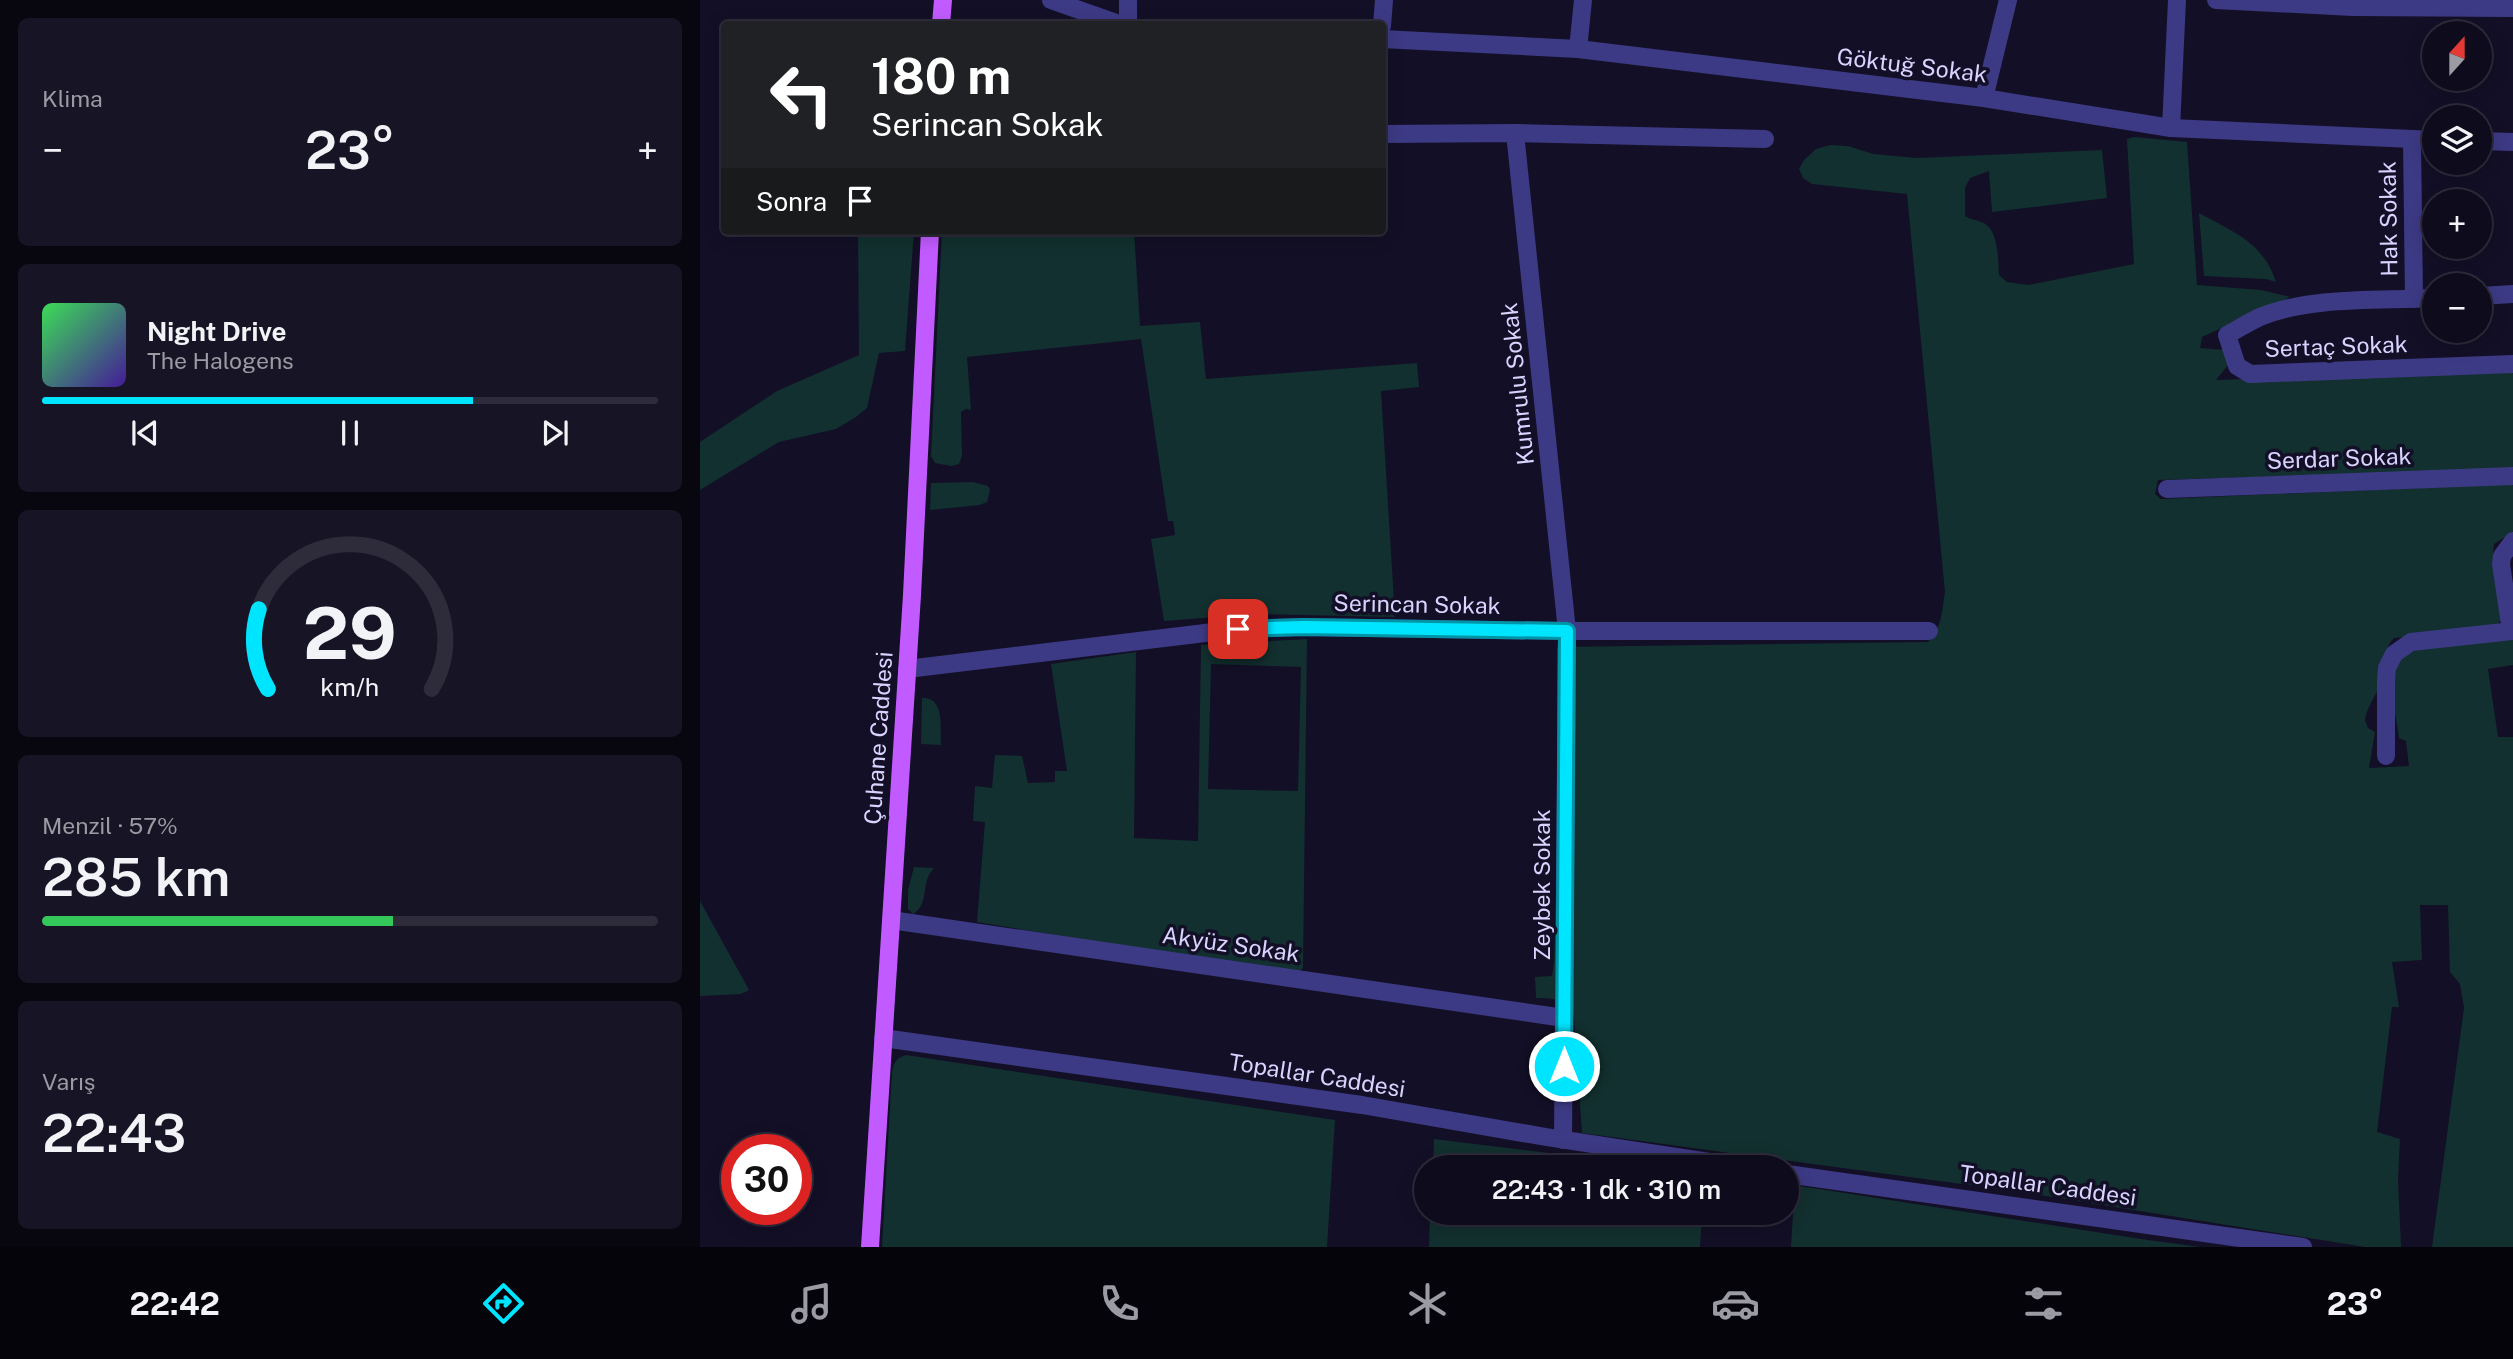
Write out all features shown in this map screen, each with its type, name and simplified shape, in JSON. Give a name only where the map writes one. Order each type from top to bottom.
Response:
[{"type":"main road","points":[[941,21],[943,0]]},
{"type":"main road","name":"Çuhane Caddesi","points":[[870,1247],[907,669],[930,235]]},
{"type":"street","points":[[1051,0],[1110,21]]},
{"type":"street","points":[[1128,0],[1128,21]]},
{"type":"street","points":[[1382,21],[1384,0]]},
{"type":"street","points":[[1578,49],[1583,0]]},
{"type":"street","points":[[1984,99],[2008,0]]},
{"type":"street","points":[[2171,128],[2177,0]]},
{"type":"street","points":[[2216,0],[2513,8]]},
{"type":"street","name":"Göktuğ Sokak","points":[[1386,39],[1578,49],[1984,99],[2171,128],[2422,139]]},
{"type":"street","points":[[1386,134],[1515,133],[1765,139]]},
{"type":"street","name":"Kumrulu Sokak","points":[[1515,133],[1567,631]]},
{"type":"street","name":"Hak Sokak","points":[[2412,139],[2414,299]]},
{"type":"street","points":[[2492,141],[2513,142]]},
{"type":"street","points":[[2492,295],[2513,294]]},
{"type":"street","points":[[2414,299],[2422,299]]},
{"type":"street","name":"Sertaç Sokak","points":[[2414,299],[2327,303],[2301,307],[2260,317],[2227,335],[2236,366],[2250,374],[2513,364]]},
{"type":"street","name":"Serdar Sokak","points":[[2168,489],[2513,476]]},
{"type":"street","points":[[2386,755],[2386,681],[2387,668],[2393,654],[2411,642],[2423,639],[2512,631],[2501,564],[2502,556],[2513,541]]},
{"type":"street","name":"Serincan Sokak","points":[[907,669],[1238,629],[1304,627],[1567,631],[1929,631]]},
{"type":"street","name":"Zeybek Sokak","points":[[1563,1140],[1567,631]]},
{"type":"street","name":"Akyüz Sokak","points":[[891,920],[1564,1018]]},
{"type":"street","name":"Topallar Caddesi","points":[[883,1038],[1362,1105],[1662,1155]]},
{"type":"street","name":"Topallar Caddesi","points":[[1799,1176],[2303,1247]]},
{"type":"green space","points":[[2134,137],[2187,142],[2197,285],[2261,290],[2290,297],[2202,337],[2200,348],[2225,350],[2228,365],[2216,380],[2513,371],[2513,469],[2158,480],[2155,494],[2161,499],[2513,484],[2513,532],[2494,544],[2493,553],[2504,612],[2500,621],[2490,629],[2394,638],[2387,648],[2380,685],[2365,720],[2368,728],[2375,732],[2369,768],[2409,766],[2406,741],[2399,738],[2392,694],[2397,660],[2417,646],[2513,640],[2513,665],[2488,669],[2498,737],[2513,737],[2513,1247],[2432,1247],[2464,1008],[2460,984],[2450,972],[2448,905],[2420,905],[2422,960],[2392,962],[2399,1007],[2392,1007],[2377,1132],[2400,1139],[2398,1180],[2401,1247],[2365,1247],[2028,1193],[1799,1162],[1799,1155],[1746,1155],[1582,1133],[1574,1017],[1567,1006],[1559,1001],[1536,998],[1535,977],[1552,976],[1554,962],[1557,647],[1928,642],[1941,619],[1945,592],[1907,194],[1812,184],[1803,178],[1799,169],[1816,149],[1830,145],[1848,146],[1873,154],[1917,158],[2102,150],[2107,198],[1992,212],[1989,171],[1970,178],[1965,188],[1965,216],[1987,225],[1991,230],[1996,245],[1999,275],[2007,282],[2028,285],[2134,264],[2127,139]]},
{"type":"green space","points":[[2199,213],[2235,233],[2255,248],[2270,268],[2276,282],[2266,279],[2204,276]]},
{"type":"green space","points":[[858,235],[914,235],[905,351],[879,353],[867,408],[836,429],[779,442],[700,490],[700,442],[777,391],[859,355]]},
{"type":"green space","points":[[942,235],[1134,235],[1140,326],[1200,322],[1206,379],[1417,363],[1419,387],[1381,391],[1395,617],[1257,614],[1164,621],[1151,539],[1175,535],[1173,521],[1168,521],[1141,339],[967,357],[971,410],[961,412],[962,456],[959,464],[951,466],[935,463],[931,456]]},
{"type":"green space","points":[[973,482],[988,486],[990,490],[987,502],[930,510],[931,483]]},
{"type":"green space","points":[[1307,639],[1303,968],[1299,972],[1287,973],[977,922],[985,822],[973,821],[975,786],[992,788],[995,755],[1022,756],[1028,783],[1055,782],[1055,771],[1067,771],[1051,664],[1136,652],[1134,838],[1198,841],[1201,645]],"holes":[[[1211,664],[1301,667],[1298,791],[1208,789]]]},
{"type":"green space","points":[[922,698],[935,702],[938,708],[941,745],[921,744]]},
{"type":"green space","points":[[914,867],[934,868],[927,880],[921,905],[913,914],[908,909],[908,890]]},
{"type":"green space","points":[[700,901],[749,990],[741,994],[700,996]]},
{"type":"green space","points":[[906,1055],[1335,1120],[1327,1247],[882,1247],[892,1072],[896,1061]]},
{"type":"green space","points":[[1434,1139],[1565,1155],[1433,1155]]},
{"type":"green space","points":[[1799,1186],[2200,1247],[1791,1247],[1792,1225],[1799,1225]]},
{"type":"green space","points":[[1430,1225],[1701,1225],[1700,1247],[1429,1247]]},
{"type":"route","points":[[1238,629],[1304,627],[1567,631],[1564,1066]]}]
